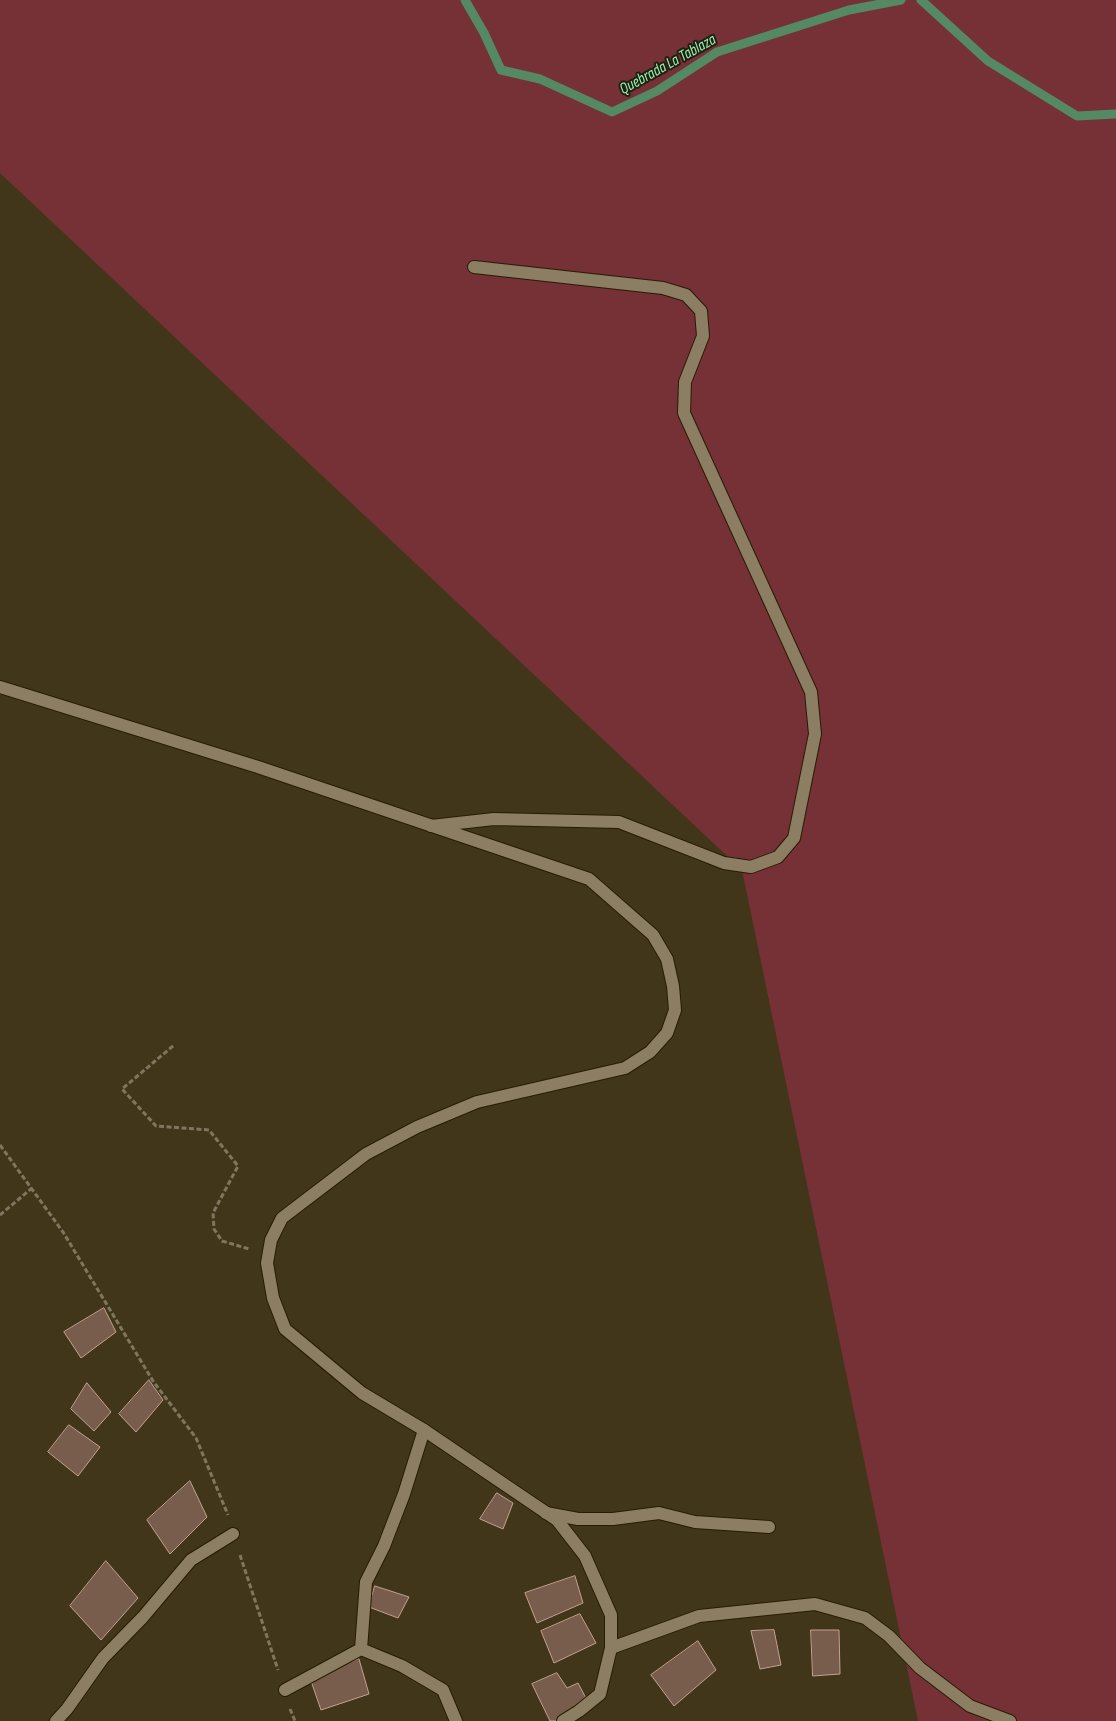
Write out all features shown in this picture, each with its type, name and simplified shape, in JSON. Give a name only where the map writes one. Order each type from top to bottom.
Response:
[{"type":"street","points":[[431,826],[494,819],[619,822],[724,863],[751,867],[778,858],[794,838],[815,734],[811,692],[684,413],[685,382],[703,336],[701,312],[686,295],[663,288],[474,267]]},
{"type":"street","points":[[0,687],[258,767],[589,879],[653,936],[667,959],[673,986],[675,1010],[668,1033],[650,1052],[625,1068],[477,1102],[417,1127],[366,1154],[282,1218],[271,1240],[268,1254],[267,1263],[273,1298],[285,1329],[362,1393],[424,1430],[557,1520],[585,1556],[611,1615],[611,1648],[600,1694],[579,1711],[562,1721]]},
{"type":"street","points":[[361,1649],[366,1582],[384,1546],[404,1494],[424,1430]]},
{"type":"street","points":[[546,1513],[578,1519],[613,1519],[659,1513],[694,1522],[769,1527]]},
{"type":"street","points":[[56,1721],[67,1709],[103,1658],[144,1617],[191,1560],[233,1534]]},
{"type":"street","points":[[611,1648],[699,1616],[815,1604],[865,1618],[889,1636],[920,1668],[970,1706],[1010,1721]]},
{"type":"street","points":[[285,1690],[361,1649]]},
{"type":"street","points":[[361,1649],[402,1666],[443,1690],[456,1721]]},
{"type":"path","points":[[173,1046],[122,1090],[156,1126],[209,1130],[238,1166],[214,1213],[214,1229],[222,1241],[268,1254]]},
{"type":"path","points":[[0,1145],[63,1232],[153,1381],[196,1438],[225,1505],[285,1690],[288,1705],[295,1721]]},
{"type":"path","points":[[0,1215],[32,1188]]},
{"type":"shaded area","points":[[0,0],[1116,0],[1116,1721],[918,1721],[742,870],[0,173]]},
{"type":"building","points":[[104,1308],[116,1332],[81,1358],[64,1332]]},
{"type":"building","points":[[149,1380],[163,1400],[136,1432],[119,1414]]},
{"type":"building","points":[[87,1383],[111,1412],[94,1431],[71,1409]]},
{"type":"building","points":[[69,1425],[100,1447],[78,1476],[48,1452]]},
{"type":"building","points":[[190,1481],[207,1517],[170,1554],[147,1520]]},
{"type":"building","points":[[497,1493],[513,1503],[503,1529],[480,1519]]},
{"type":"building","points":[[106,1561],[138,1598],[101,1640],[70,1606]]},
{"type":"building","points":[[575,1576],[583,1603],[537,1623],[525,1593]]},
{"type":"building","points":[[375,1586],[409,1597],[398,1618],[369,1607]]},
{"type":"building","points":[[580,1614],[596,1643],[554,1663],[541,1631]]},
{"type":"building","points":[[774,1630],[781,1665],[760,1669],[751,1631]]},
{"type":"building","points":[[811,1630],[839,1630],[840,1674],[813,1676]]},
{"type":"building","points":[[698,1641],[716,1670],[674,1706],[651,1675]]},
{"type":"building","points":[[359,1659],[369,1694],[321,1710],[310,1678]]},
{"type":"building","points":[[557,1673],[567,1688],[578,1683],[588,1702],[558,1721],[550,1721],[532,1684]]},
{"type":"waterway","name":"Quebrada La Tablaza","points":[[465,0],[484,33],[501,70],[540,79],[612,112],[657,91],[717,52],[849,10],[901,0]]},
{"type":"waterway","name":"Quebrada La Tablaza","points":[[921,0],[988,61],[1077,116],[1116,114]]}]
